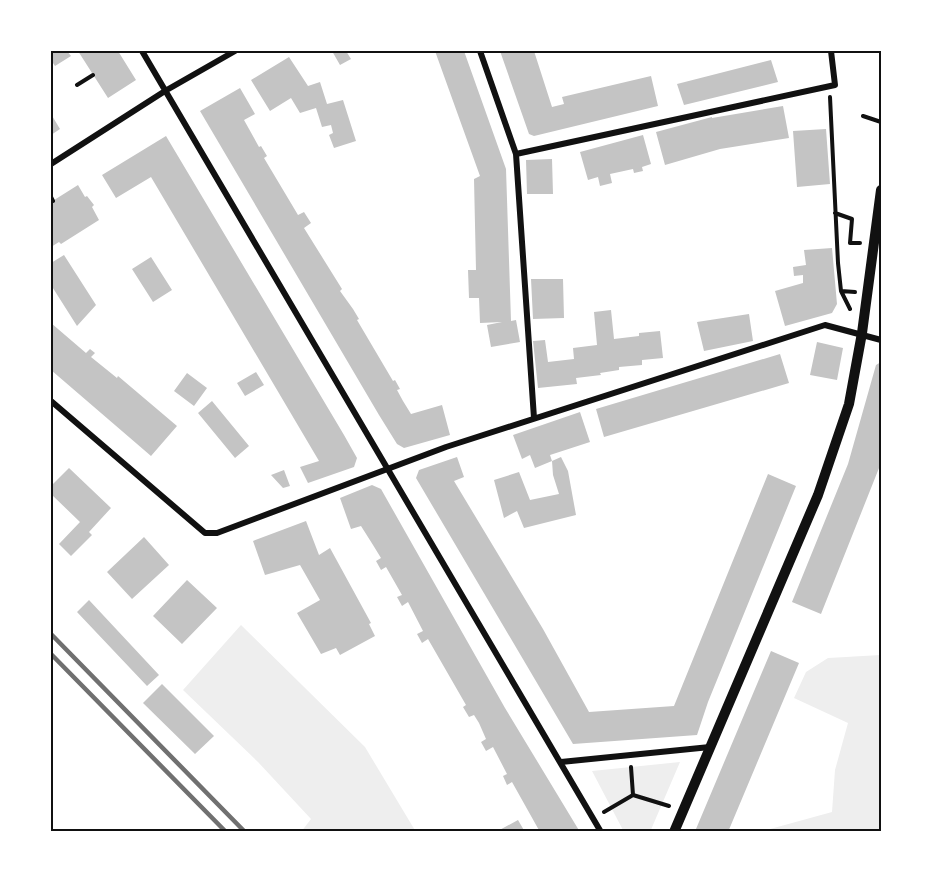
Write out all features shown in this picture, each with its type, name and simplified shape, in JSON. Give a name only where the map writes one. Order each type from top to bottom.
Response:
[{"type":"street","points":[[142,51],[600,832]]},
{"type":"street","points":[[51,164],[165,91],[235,51]]},
{"type":"street","points":[[480,51],[516,154],[534,418]]},
{"type":"street","points":[[516,154],[835,85],[831,51]]},
{"type":"street","points":[[674,832],[818,495],[849,405],[862,333],[881,190]]},
{"type":"street","points":[[51,401],[205,532],[217,533],[387,468],[534,418],[825,325],[862,333],[881,340]]},
{"type":"street","points":[[561,762],[710,747]]},
{"type":"path","points":[[77,84],[93,75]]},
{"type":"path","points":[[835,85],[829,99],[841,291],[862,333]]},
{"type":"path","points":[[863,116],[881,122]]},
{"type":"path","points":[[835,213],[852,219],[850,243],[873,244]]},
{"type":"path","points":[[630,754],[633,795]]},
{"type":"path","points":[[593,819],[633,795],[668,805]]},
{"type":"shaded area","points":[[241,625],[365,747],[416,832],[301,832],[311,819],[258,762],[183,690]]},
{"type":"shaded area","points":[[881,655],[881,832],[759,832],[832,812],[835,770],[848,723],[794,698],[806,672],[828,658]]},
{"type":"shaded area","points":[[680,762],[650,832],[624,832],[592,771]]},
{"type":"building","points":[[51,51],[67,51],[71,56],[55,66],[51,60]]},
{"type":"building","points":[[78,51],[118,51],[136,80],[108,98]]},
{"type":"building","points":[[332,51],[346,51],[351,59],[340,65]]},
{"type":"building","points":[[435,51],[464,51],[506,169],[511,321],[516,320],[520,342],[491,347],[487,325],[502,322],[480,323],[479,298],[469,298],[468,270],[476,270],[474,179],[480,176]]},
{"type":"building","points":[[500,51],[534,51],[552,107],[564,104],[562,97],[651,76],[658,106],[534,136],[529,134]]},
{"type":"building","points":[[289,57],[308,86],[320,82],[327,104],[343,100],[356,141],[334,148],[329,135],[333,133],[331,125],[322,127],[316,108],[300,113],[291,98],[270,111],[251,80]]},
{"type":"building","points":[[771,60],[778,82],[684,105],[677,84]]},
{"type":"building","points":[[240,88],[255,114],[244,120],[259,147],[261,146],[267,156],[264,158],[298,215],[304,212],[311,223],[304,228],[342,289],[340,291],[359,319],[357,320],[393,381],[395,380],[403,401],[411,414],[442,405],[450,435],[404,448],[397,444],[379,415],[200,111]]},
{"type":"building","points":[[783,106],[789,138],[720,149],[665,165],[656,132],[712,117]]},
{"type":"building","points":[[51,114],[60,129],[51,135]]},
{"type":"building","points":[[826,129],[830,184],[797,187],[793,131]]},
{"type":"building","points":[[643,135],[651,164],[642,167],[643,171],[634,173],[633,169],[610,174],[612,183],[600,186],[598,177],[588,180],[580,152]]},
{"type":"building","points":[[166,136],[344,435],[357,458],[354,467],[308,483],[300,467],[319,461],[151,177],[116,198],[102,175]]},
{"type":"building","points":[[552,159],[553,194],[527,194],[526,160]]},
{"type":"building","points":[[78,185],[85,197],[87,196],[94,205],[92,207],[99,220],[61,244],[59,242],[51,247],[51,202]]},
{"type":"building","points":[[832,248],[837,304],[832,313],[785,326],[775,291],[803,283],[803,275],[794,276],[793,267],[806,265],[804,250]]},
{"type":"building","points":[[64,255],[96,305],[77,326],[51,285],[51,263]]},
{"type":"building","points":[[151,257],[172,290],[153,302],[132,269]]},
{"type":"building","points":[[531,279],[563,279],[564,318],[533,319]]},
{"type":"building","points":[[611,310],[614,339],[660,331],[663,358],[642,360],[642,365],[619,367],[619,370],[600,373],[601,375],[576,378],[577,384],[538,388],[533,341],[545,340],[548,362],[574,359],[573,348],[597,345],[594,312]]},
{"type":"building","points":[[749,314],[753,341],[704,351],[697,322]]},
{"type":"building","points":[[51,323],[86,353],[90,349],[95,353],[91,357],[117,378],[118,376],[177,426],[151,456],[51,370]]},
{"type":"building","points":[[817,342],[843,348],[837,380],[810,375]]},
{"type":"building","points":[[780,354],[789,383],[604,437],[596,409]]},
{"type":"building","points":[[881,362],[881,463],[821,614],[792,602],[848,464],[876,365]]},
{"type":"building","points":[[256,372],[264,385],[245,396],[237,383]]},
{"type":"building","points":[[187,373],[207,388],[194,406],[174,391]]},
{"type":"building","points":[[212,401],[249,446],[235,458],[198,413]]},
{"type":"building","points":[[580,412],[590,442],[550,455],[552,461],[535,468],[530,455],[522,459],[513,435]]},
{"type":"building","points":[[457,457],[464,477],[454,481],[543,629],[589,712],[674,706],[768,474],[796,486],[708,702],[697,735],[573,744],[416,478],[419,470]]},
{"type":"building","points":[[561,457],[568,471],[576,515],[524,528],[517,511],[504,518],[494,480],[519,472],[530,500],[559,494],[553,475],[552,461]]},
{"type":"building","points":[[69,468],[111,508],[89,532],[92,535],[71,556],[59,544],[80,522],[51,494],[51,486]]},
{"type":"building","points":[[284,470],[290,486],[283,488],[271,475]]},
{"type":"building","points":[[372,485],[381,489],[505,708],[580,832],[540,832],[512,782],[507,785],[503,776],[507,774],[493,747],[486,751],[481,742],[486,739],[479,723],[474,715],[469,717],[463,707],[466,705],[428,639],[422,643],[417,634],[423,631],[408,602],[402,606],[397,597],[402,595],[386,567],[381,570],[376,561],[381,558],[373,545],[361,526],[351,529],[340,498]]},
{"type":"building","points":[[306,521],[319,555],[330,548],[371,623],[369,624],[375,636],[340,655],[336,648],[321,654],[297,613],[320,600],[300,565],[265,575],[253,541]]},
{"type":"building","points":[[144,537],[169,565],[132,599],[107,572]]},
{"type":"building","points":[[187,580],[217,608],[182,644],[153,616]]},
{"type":"building","points":[[89,600],[159,675],[147,686],[77,612]]},
{"type":"building","points":[[771,651],[799,663],[728,832],[704,832],[696,829]]},
{"type":"building","points":[[162,684],[214,736],[195,754],[143,703]]},
{"type":"building","points":[[518,820],[525,832],[496,832]]},
{"type":"railway","points":[[51,634],[245,832]]},
{"type":"railway","points":[[51,654],[226,832]]}]
